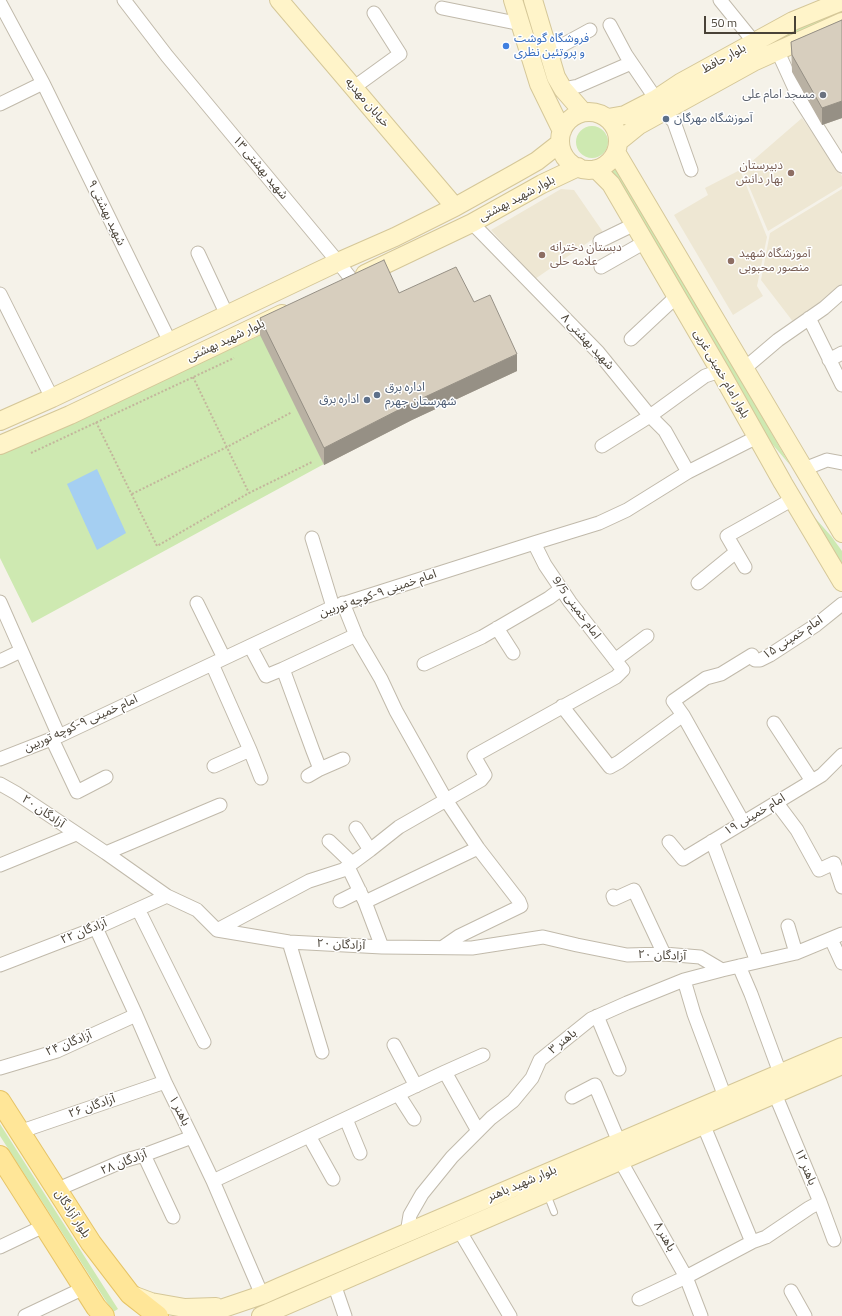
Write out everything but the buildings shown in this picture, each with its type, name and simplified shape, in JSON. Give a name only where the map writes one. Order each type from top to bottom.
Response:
[{"type":"main road","name":"خیابان مهدیه","points":[[279,0],[455,206]]},
{"type":"main road","points":[[513,0],[539,84],[561,137],[562,152],[568,160],[578,167],[586,170],[605,166],[612,159],[617,147],[617,131],[613,123],[608,118],[598,113],[589,111],[572,117],[566,123],[561,137]]},
{"type":"main road","points":[[533,0],[556,77],[563,89],[583,112]]},
{"type":"main road","name":"بلوار حافظ","points":[[617,147],[680,83],[793,21],[840,1]]},
{"type":"main road","name":"بلوار حافظ","points":[[608,118],[625,115],[660,105],[842,22]]},
{"type":"main road","name":"بلوار شهید بهشتی","points":[[0,421],[52,398],[338,262],[395,237],[537,161],[561,137]]},
{"type":"main road","name":"بلوار امام خمینی غربی","points":[[617,147],[842,533]]},
{"type":"main road","name":"بلوار شهید بهشتی","points":[[345,284],[472,223],[542,184],[578,167]]},
{"type":"main road","name":"بلوار امام خمینی غربی","points":[[596,169],[611,184],[635,224],[783,483],[842,582]]},
{"type":"main road","name":"بلوار شهید بهشتی","points":[[0,445],[70,415],[296,308]]},
{"type":"main road","points":[[783,483],[804,469]]},
{"type":"main road","name":"بلوار شهید باهنر","points":[[200,1316],[262,1295],[407,1233],[618,1149],[724,1097],[842,1047]]},
{"type":"main road","name":"بلوار شهید باهنر","points":[[261,1316],[547,1192],[618,1149],[703,1124],[842,1064]]},
{"type":"main road","name":"بلوار آزادگان","points":[[0,1101],[91,1243],[130,1294],[158,1316]]},
{"type":"main road","points":[[1,1161],[96,1307],[104,1316]]},
{"type":"main road","points":[[130,1294],[151,1302],[186,1308],[228,1307]]},
{"type":"street","name":"شهید بهشتی ۱۳","points":[[124,0],[167,56],[338,262],[345,284]]},
{"type":"street","points":[[720,0],[754,42]]},
{"type":"street","name":"شهید بهشتی ۹","points":[[0,3],[43,83],[170,342]]},
{"type":"street","points":[[442,8],[521,24]]},
{"type":"street","points":[[353,88],[400,54],[374,13]]},
{"type":"street","points":[[610,25],[631,63],[660,105],[674,122],[691,170]]},
{"type":"street","points":[[548,52],[590,30]]},
{"type":"street","points":[[778,52],[799,98],[842,166]]},
{"type":"street","points":[[563,89],[578,86],[631,63]]},
{"type":"street","points":[[0,104],[43,83]]},
{"type":"street","name":"شهید بهشتی ۸","points":[[472,223],[598,352],[650,416],[665,431],[688,472]]},
{"type":"street","points":[[600,241],[635,224]]},
{"type":"street","points":[[601,267],[645,242]]},
{"type":"street","points":[[198,253],[227,315]]},
{"type":"street","points":[[745,368],[778,340],[824,308],[842,292]]},
{"type":"street","points":[[0,294],[52,398]]},
{"type":"street","points":[[631,339],[677,296]]},
{"type":"street","points":[[809,318],[842,385]]},
{"type":"street","points":[[829,360],[842,353]]},
{"type":"street","points":[[602,446],[650,416],[705,376],[720,371]]},
{"type":"street","name":"امام خمینی ۹-کوچه توربین","points":[[0,759],[55,737],[338,605],[534,542],[599,523],[627,510],[688,472],[757,437]]},
{"type":"street","points":[[804,469],[827,460],[842,463]]},
{"type":"street","points":[[745,568],[727,536],[793,499]]},
{"type":"street","points":[[413,581],[605,525],[599,523]]},
{"type":"street","points":[[312,538],[338,605],[381,679],[396,711],[446,800],[478,848],[519,901],[521,906],[459,936],[443,947]]},
{"type":"street","name":"امام خمینی 9/5","points":[[534,542],[545,565],[561,589],[619,665]]},
{"type":"street","points":[[698,583],[736,552]]},
{"type":"street","points":[[424,664],[497,628],[549,598],[561,589]]},
{"type":"street","points":[[0,602],[77,792],[106,777]]},
{"type":"street","points":[[197,603],[224,658]]},
{"type":"street","name":"امام خمینی ۱۵","points":[[683,715],[672,701],[706,678],[721,674],[752,655],[755,660],[760,660],[770,655],[816,625],[842,604]]},
{"type":"street","points":[[497,628],[513,653]]},
{"type":"street","points":[[250,646],[266,676],[356,635]]},
{"type":"street","points":[[217,930],[309,881],[344,870],[399,827],[481,780],[485,775],[474,756],[616,677],[619,665],[647,636]]},
{"type":"street","points":[[0,661],[21,651]]},
{"type":"street","points":[[212,664],[261,778]]},
{"type":"street","points":[[283,669],[320,769]]},
{"type":"street","points":[[562,706],[610,767],[683,715],[743,822]]},
{"type":"street","points":[[774,722],[812,781]]},
{"type":"street","points":[[214,766],[250,750]]},
{"type":"street","name":"امام خمینی ۱۹","points":[[668,842],[682,859],[822,775],[842,755]]},
{"type":"street","points":[[308,776],[343,759]]},
{"type":"street","name":"آزادگان ۲۰","points":[[0,784],[16,793],[168,896],[197,910],[217,930],[289,942],[382,947],[472,948],[543,937],[577,946],[627,955],[664,954],[700,957],[722,970]]},
{"type":"street","points":[[776,802],[797,830],[819,870],[834,863],[842,887]]},
{"type":"street","points":[[106,853],[220,805]]},
{"type":"street","points":[[356,828],[370,850]]},
{"type":"street","points":[[0,865],[76,834]]},
{"type":"street","points":[[329,841],[350,865],[382,947]]},
{"type":"street","points":[[712,841],[757,962]]},
{"type":"street","points":[[340,901],[363,897],[478,848]]},
{"type":"street","points":[[613,896],[614,899],[634,890],[664,954]]},
{"type":"street","name":"آزادگان ۲۲","points":[[0,965],[96,928],[168,896]]},
{"type":"street","points":[[138,909],[204,1042]]},
{"type":"street","points":[[788,926],[796,953]]},
{"type":"street","name":"باهنر ۱","points":[[96,928],[165,1082],[213,1181],[262,1295]]},
{"type":"street","points":[[836,936],[842,963]]},
{"type":"street","name":"باهنر ۳","points":[[407,1233],[410,1215],[422,1194],[452,1157],[491,1118],[513,1101],[532,1078],[540,1060],[591,1019],[684,980],[796,953],[836,936]]},
{"type":"street","points":[[289,942],[322,1052]]},
{"type":"street","points":[[739,966],[780,1073]]},
{"type":"street","points":[[684,980],[694,1014],[724,1097]]},
{"type":"street","name":"آزادگان ۲۴","points":[[0,1068],[57,1051],[136,1015]]},
{"type":"street","points":[[597,1016],[619,1069]]},
{"type":"street","points":[[394,1046],[416,1086]]},
{"type":"street","points":[[213,1181],[483,1055]]},
{"type":"street","points":[[445,1072],[478,1131]]},
{"type":"street","name":"آزادگان ۲۶","points":[[19,1132],[165,1082]]},
{"type":"street","name":"باهنر ۸","points":[[572,1097],[595,1085],[618,1149],[686,1277],[701,1316]]},
{"type":"street","points":[[398,1094],[414,1119]]},
{"type":"street","name":"باهنر ۱۲","points":[[775,1094],[820,1202],[834,1240]]},
{"type":"street","points":[[346,1119],[360,1153]]},
{"type":"street","points":[[703,1124],[752,1242]]},
{"type":"street","points":[[309,1136],[333,1179]]},
{"type":"street","name":"آزادگان ۲۸","points":[[56,1190],[123,1161],[144,1155],[192,1137]]},
{"type":"street","points":[[144,1155],[173,1217]]},
{"type":"street","points":[[639,1299],[686,1277],[752,1242],[766,1237],[820,1202]]},
{"type":"street","points":[[0,1247],[44,1226]]},
{"type":"street","points":[[459,1230],[510,1316]]},
{"type":"street","points":[[334,1284],[345,1316]]},
{"type":"street","points":[[26,1316],[84,1288]]},
{"type":"street","points":[[791,1291],[805,1316]]},
{"type":"lane","points":[[547,1192],[554,1212]]},
{"type":"path","points":[[31,453],[234,358]]},
{"type":"path","points":[[193,377],[249,493]]},
{"type":"path","points":[[132,494],[227,447],[292,412]]},
{"type":"path","points":[[96,422],[157,546],[249,493],[312,462]]},
{"type":"shaded area","name":"دبیرستان بهار دانش","points":[[802,118],[842,176],[842,186],[768,231],[742,170]]},
{"type":"shaded area","name":"آموزشگاه شهید منصور محبوبی","points":[[740,170],[767,237],[757,286],[763,296],[733,315],[674,215],[708,195],[705,188]]},
{"type":"shaded area","name":"دبستان دخترانه علامه حلی","points":[[561,189],[574,190],[603,232],[535,279],[491,230]]},
{"type":"shaded area","points":[[842,189],[842,285],[794,323],[761,280],[770,233]]},
{"type":"green space","points":[[842,9],[842,15],[781,41],[777,35]]},
{"type":"green space","points":[[592,126],[603,131],[608,142],[603,153],[592,158],[581,153],[576,142],[581,131]]},
{"type":"green space","points":[[618,166],[790,465],[762,432],[610,172]]},
{"type":"green space","points":[[261,335],[324,464],[32,623],[0,558],[0,455]]},
{"type":"green space","points":[[808,510],[842,551],[842,571]]},
{"type":"green space","points":[[0,1124],[118,1309],[113,1312],[0,1136]]},
{"type":"water","points":[[97,469],[126,533],[97,550],[67,484]]},
{"type":"place","name":"فروشگاه گوشت و پروتئین نظری","points":[[506,46]]},
{"type":"place","name":"مسجد امام علی","points":[[823,95]]},
{"type":"place","name":"آموزشگاه مهرگان","points":[[666,119]]},
{"type":"place","name":"دبیرستان بهار دانش","points":[[791,173]]},
{"type":"place","name":"دبستان دخترانه علامه حلی","points":[[542,255]]},
{"type":"place","name":"آموزشگاه شهید منصور محبوبی","points":[[731,261]]},
{"type":"place","name":"اداره برق شهرستان جهرم","points":[[377,395]]},
{"type":"place","name":"اداره برق","points":[[367,400]]}]
